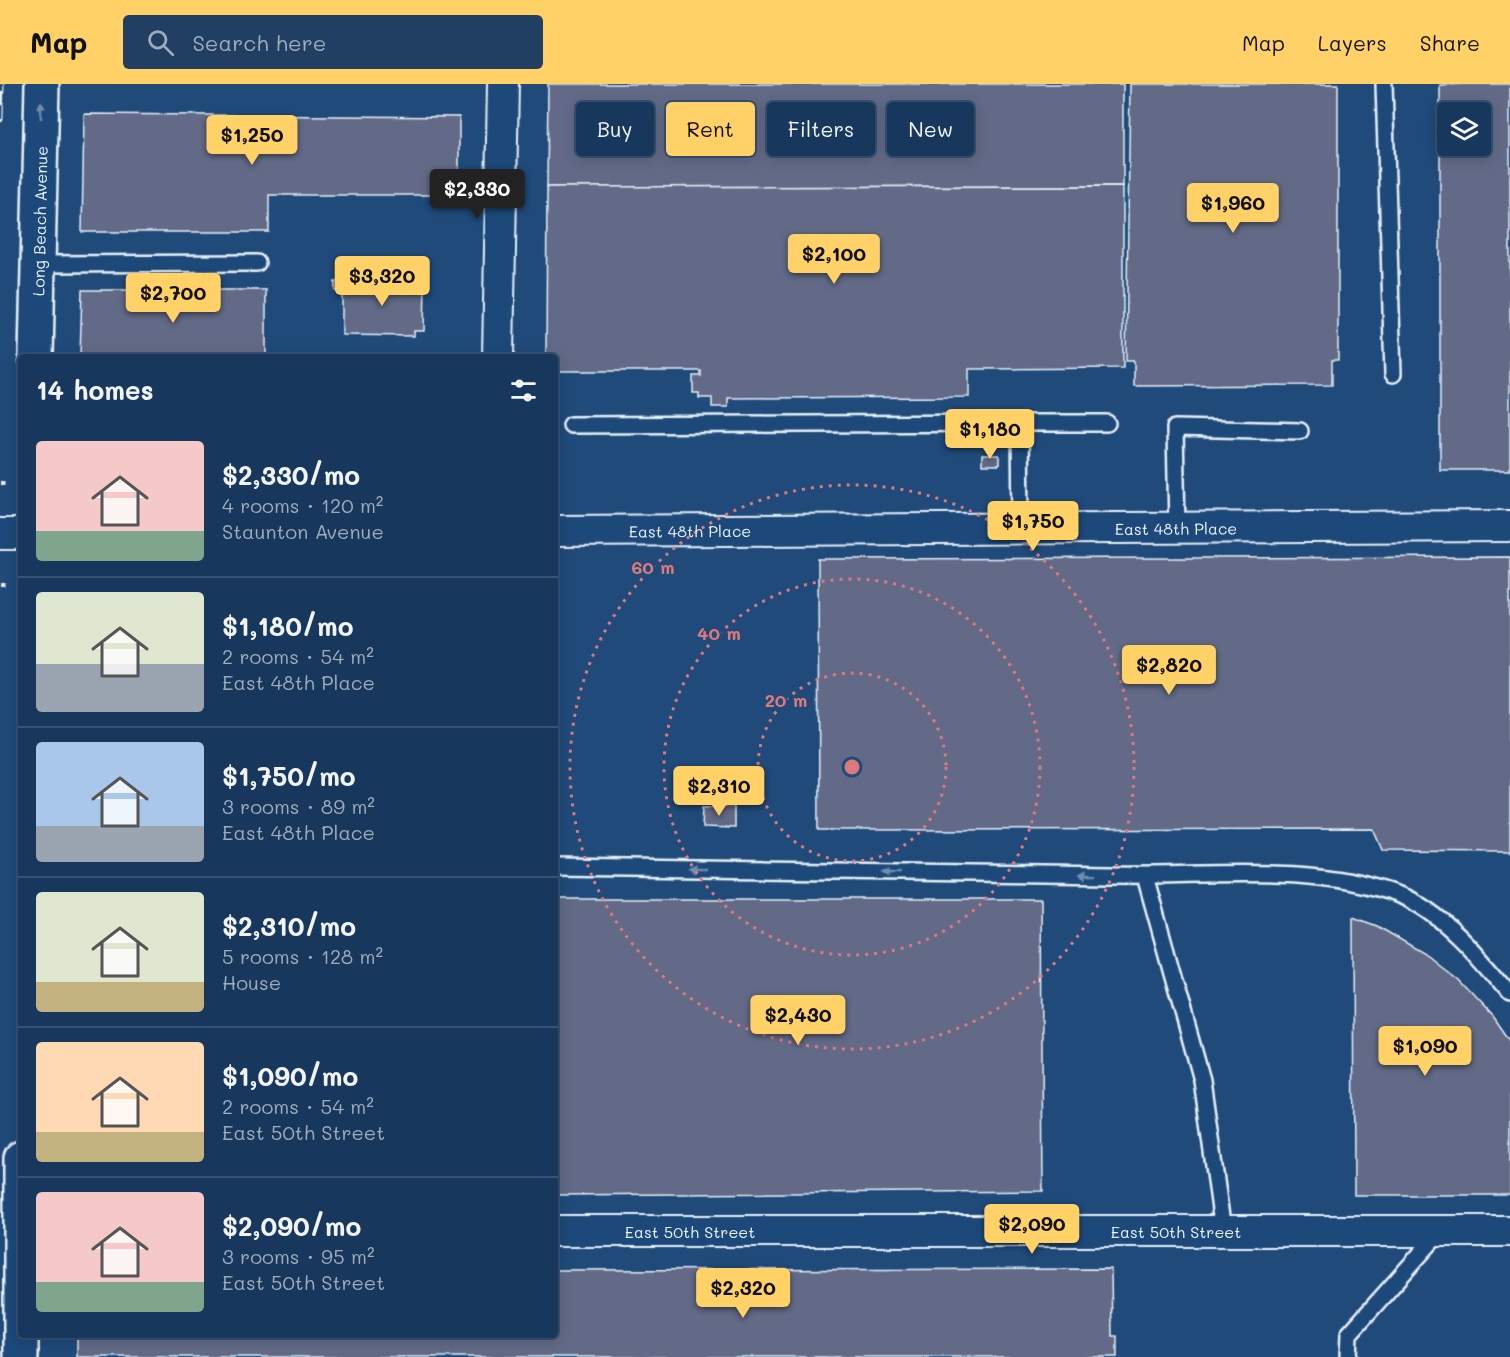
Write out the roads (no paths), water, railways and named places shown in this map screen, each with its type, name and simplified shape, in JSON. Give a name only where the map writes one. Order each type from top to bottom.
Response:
[{"type":"street","name":"Long Beach Avenue","points":[[36,354],[42,84]]},
{"type":"street","points":[[498,354],[503,84]]},
{"type":"street","name":"East 48th Place","points":[[558,531],[1510,526]]},
{"type":"street","points":[[0,534],[18,534]]},
{"type":"street","name":"East 50th Street","points":[[558,1231],[1510,1231]]},
{"type":"street","points":[[21,1338],[21,1357]]},
{"type":"lane","points":[[1384,84],[1393,374]]},
{"type":"lane","points":[[38,264],[257,263]]},
{"type":"lane","points":[[1020,423],[1021,528]]},
{"type":"lane","points":[[571,425],[1107,423]]},
{"type":"lane","points":[[1177,528],[1175,428],[1300,431]]},
{"type":"lane","points":[[558,867],[1145,876],[1311,874],[1363,883],[1402,897],[1445,924],[1473,949],[1510,994]]},
{"type":"lane","points":[[1145,876],[1202,1080],[1222,1231]]},
{"type":"lane","points":[[1348,1357],[1350,1334],[1441,1231]]},
{"type":"railway","points":[[0,119],[1,84]]}]
